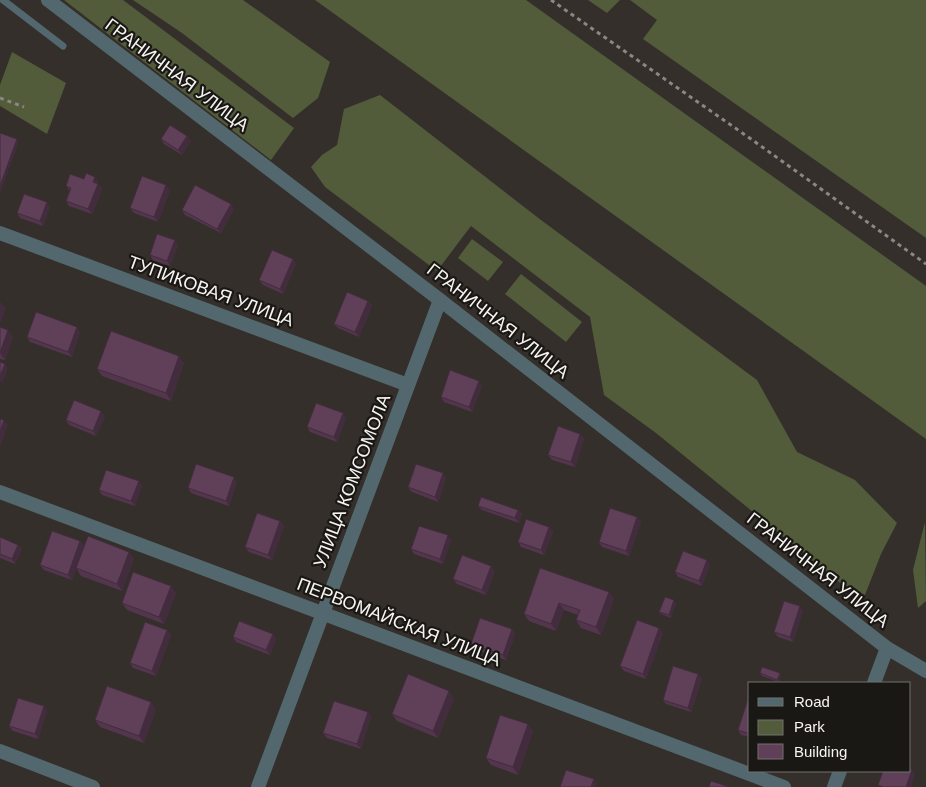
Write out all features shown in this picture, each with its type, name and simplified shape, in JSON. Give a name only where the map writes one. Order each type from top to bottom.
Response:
[{"type":"street","name":"ГРАНИЧНАЯ УЛИЦА","points":[[48,0],[440,300],[887,648],[926,671]]},
{"type":"street","name":"ТУПИКОВАЯ УЛИЦА","points":[[0,233],[408,385]]},
{"type":"street","name":"УЛИЦА КОМСОМОЛА","points":[[258,787],[440,300]]},
{"type":"street","name":"ПЕРВОМАЙСКАЯ УЛИЦА","points":[[0,492],[784,787]]},
{"type":"street","points":[[874,682],[887,648]]},
{"type":"street","points":[[0,752],[93,787]]},
{"type":"street","points":[[834,787],[840,772]]},
{"type":"lane","points":[[0,5],[3,0],[63,46]]},
{"type":"path","points":[[551,0],[926,264]]},
{"type":"path","points":[[0,98],[24,107]]},
{"type":"green space","points":[[64,0],[123,0],[294,128],[271,160]]},
{"type":"green space","points":[[133,0],[243,0],[330,62],[318,98],[293,118],[182,33]]},
{"type":"green space","points":[[315,0],[526,0],[926,286],[926,439]]},
{"type":"green space","points":[[588,0],[620,0],[607,13]]},
{"type":"green space","points":[[630,0],[926,0],[926,238],[643,39],[657,20]]},
{"type":"green space","points":[[12,52],[66,83],[47,134],[0,106],[0,85]]},
{"type":"green space","points":[[380,95],[541,220],[757,380],[797,452],[855,480],[897,523],[881,554],[865,595],[844,586],[656,433],[604,395],[590,317],[471,226],[437,271],[325,187],[311,167],[322,155],[337,145],[344,109]]},
{"type":"green space","points":[[472,239],[503,262],[488,281],[458,258]]},
{"type":"green space","points":[[521,274],[582,322],[566,342],[505,294]]},
{"type":"green space","points":[[925,522],[926,601],[918,608],[913,570]]},
{"type":"building","points":[[170,125],[187,136],[178,150],[161,139]]},
{"type":"building","points":[[0,133],[17,139],[0,186]]},
{"type":"building","points":[[86,173],[95,177],[93,182],[98,184],[88,209],[66,201],[71,188],[66,186],[70,174],[84,179]]},
{"type":"building","points":[[142,176],[166,185],[154,217],[130,208]]},
{"type":"building","points":[[195,185],[231,204],[217,229],[182,210]]},
{"type":"building","points":[[24,194],[47,202],[40,221],[17,213]]},
{"type":"building","points":[[157,234],[175,240],[167,261],[150,255]]},
{"type":"building","points":[[272,250],[293,259],[280,289],[259,280]]},
{"type":"building","points":[[347,292],[368,301],[355,332],[334,324]]},
{"type":"building","points":[[36,312],[77,327],[68,352],[27,337]]},
{"type":"building","points":[[0,327],[8,330],[0,353]]},
{"type":"building","points":[[111,331],[179,356],[166,393],[97,369]]},
{"type":"building","points":[[0,362],[5,364],[0,376]]},
{"type":"building","points":[[450,370],[479,381],[469,407],[441,397]]},
{"type":"building","points":[[74,400],[101,411],[93,431],[66,420]]},
{"type":"building","points":[[316,403],[343,413],[334,437],[307,427]]},
{"type":"building","points":[[0,419],[4,420],[0,432]]},
{"type":"building","points":[[558,426],[580,434],[571,462],[548,455]]},
{"type":"building","points":[[196,464],[234,477],[226,501],[188,488]]},
{"type":"building","points":[[416,464],[443,473],[435,497],[408,487]]},
{"type":"building","points":[[106,470],[139,481],[131,501],[99,490]]},
{"type":"building","points":[[481,497],[518,510],[515,518],[478,506]]},
{"type":"building","points":[[610,508],[637,517],[626,551],[599,542]]},
{"type":"building","points":[[257,513],[280,521],[268,555],[245,547]]},
{"type":"building","points":[[526,519],[549,527],[541,550],[518,542]]},
{"type":"building","points":[[419,526],[448,535],[440,559],[411,549]]},
{"type":"building","points":[[52,531],[80,541],[68,575],[40,565]]},
{"type":"building","points":[[88,536],[129,552],[117,584],[76,568]]},
{"type":"building","points":[[0,537],[18,545],[12,559],[0,554]]},
{"type":"building","points":[[683,551],[707,560],[699,581],[675,572]]},
{"type":"building","points":[[462,555],[491,566],[482,590],[453,579]]},
{"type":"building","points":[[540,568],[609,592],[596,627],[576,620],[580,610],[559,603],[551,624],[524,614]]},
{"type":"building","points":[[133,572],[171,586],[159,617],[122,603]]},
{"type":"building","points":[[665,597],[674,600],[669,615],[659,612]]},
{"type":"building","points":[[784,601],[800,606],[790,637],[774,632]]},
{"type":"building","points":[[480,618],[512,629],[503,655],[471,644]]},
{"type":"building","points":[[637,620],[659,628],[643,674],[620,666]]},
{"type":"building","points":[[239,621],[273,634],[266,650],[233,637]]},
{"type":"building","points":[[145,622],[167,630],[152,671],[130,663]]},
{"type":"building","points":[[673,666],[698,674],[688,708],[663,700]]},
{"type":"building","points":[[762,667],[780,673],[777,680],[760,673]]},
{"type":"building","points":[[408,674],[449,691],[433,731],[392,714]]},
{"type":"building","points":[[107,686],[151,702],[139,736],[95,720]]},
{"type":"building","points":[[18,698],[44,706],[35,734],[9,726]]},
{"type":"building","points":[[748,699],[748,733],[738,730]]},
{"type":"building","points":[[334,701],[368,712],[357,744],[323,733]]},
{"type":"building","points":[[500,715],[528,724],[513,767],[486,758]]},
{"type":"building","points":[[566,770],[594,779],[591,787],[560,787]]},
{"type":"building","points":[[912,770],[906,787],[883,787],[878,785],[883,772],[911,772]]},
{"type":"building","points":[[711,781],[729,787],[709,787]]}]
